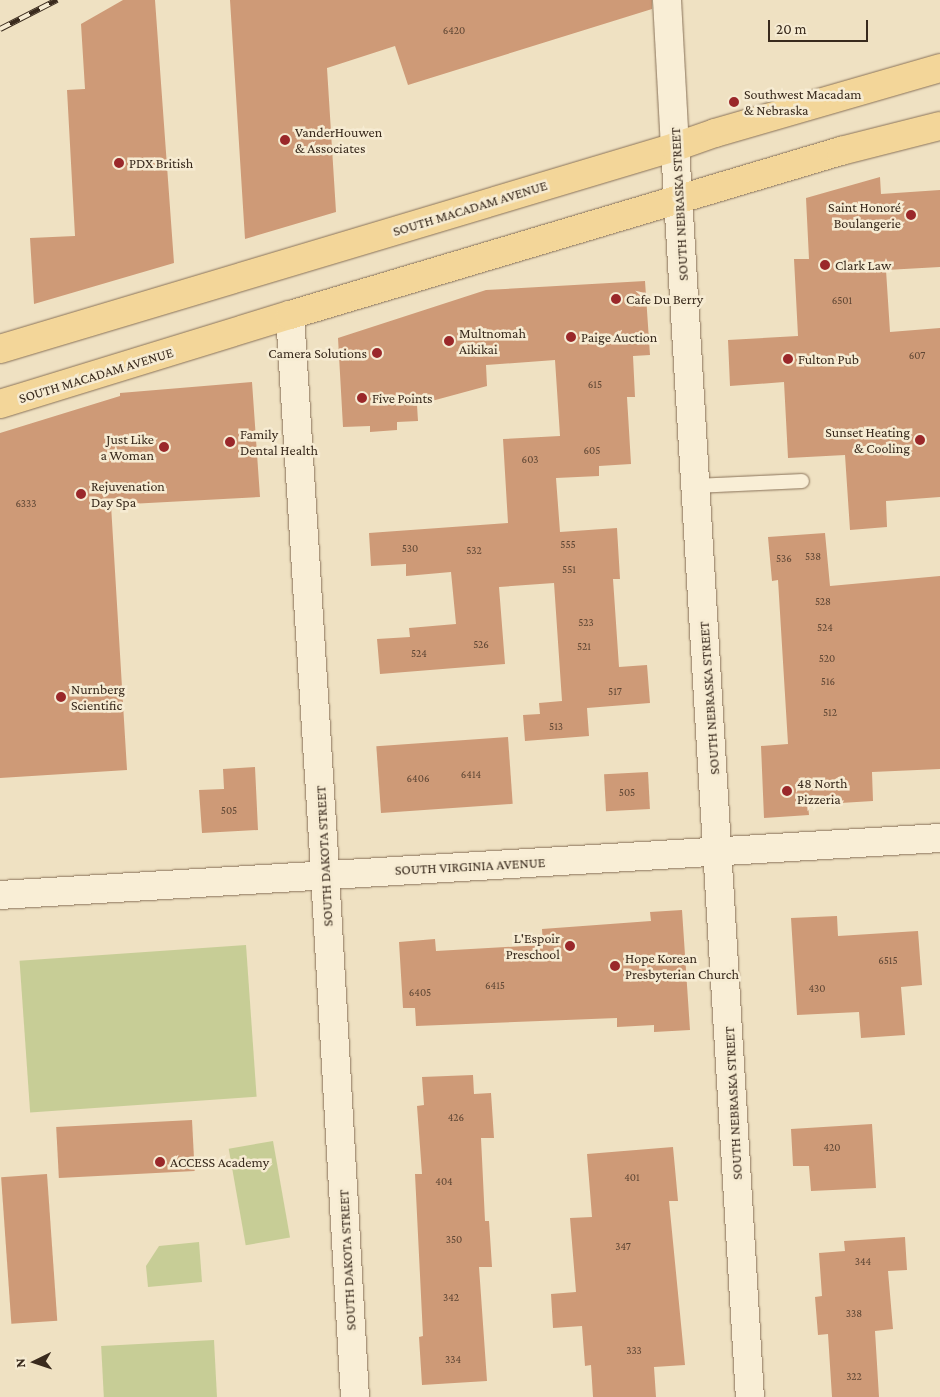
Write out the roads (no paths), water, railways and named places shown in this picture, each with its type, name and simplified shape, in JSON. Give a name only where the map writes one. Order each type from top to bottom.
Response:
[{"type":"main road","name":"SOUTH MACADAM AVENUE","points":[[0,349],[676,147],[715,133],[940,68]]},
{"type":"main road","name":"SOUTH MACADAM AVENUE","points":[[0,404],[290,315],[841,151],[940,126]]},
{"type":"street","name":"SOUTH NEBRASKA STREET","points":[[667,0],[750,1397]]},
{"type":"street","name":"SOUTH DAKOTA STREET","points":[[290,315],[355,1397]]},
{"type":"street","name":"SOUTH VIRGINIA AVENUE","points":[[0,895],[940,838]]},
{"type":"lane","points":[[696,486],[802,481]]},
{"type":"railway","points":[[0,29],[57,0]]},
{"type":"place","name":"Southwest Macadam & Nebraska","points":[[734,102]]},
{"type":"place","name":"VanderHouwen & Associates","points":[[285,140]]},
{"type":"place","name":"PDX British","points":[[119,163]]},
{"type":"place","name":"Saint Honoré Boulangerie","points":[[911,215]]},
{"type":"place","name":"Clark Law","points":[[825,265]]},
{"type":"place","name":"Cafe Du Berry","points":[[616,299]]},
{"type":"place","name":"Paige Auction","points":[[571,337]]},
{"type":"place","name":"Multnomah Aikikai","points":[[449,341]]},
{"type":"place","name":"Camera Solutions","points":[[377,353]]},
{"type":"place","name":"Fulton Pub","points":[[788,359]]},
{"type":"place","name":"Five Points","points":[[362,398]]},
{"type":"place","name":"Sunset Heating & Cooling","points":[[920,440]]},
{"type":"place","name":"Family Dental Health","points":[[230,442]]},
{"type":"place","name":"Just Like a Woman","points":[[164,447]]},
{"type":"place","name":"Rejuvenation Day Spa","points":[[81,494]]},
{"type":"place","name":"Nurnberg Scientific","points":[[61,697]]},
{"type":"place","name":"48 North Pizzeria","points":[[787,791]]},
{"type":"place","name":"L'Espoir Preschool","points":[[570,946]]},
{"type":"place","name":"Hope Korean Presbyterian Church","points":[[615,966]]},
{"type":"place","name":"ACCESS Academy","points":[[160,1162]]}]
